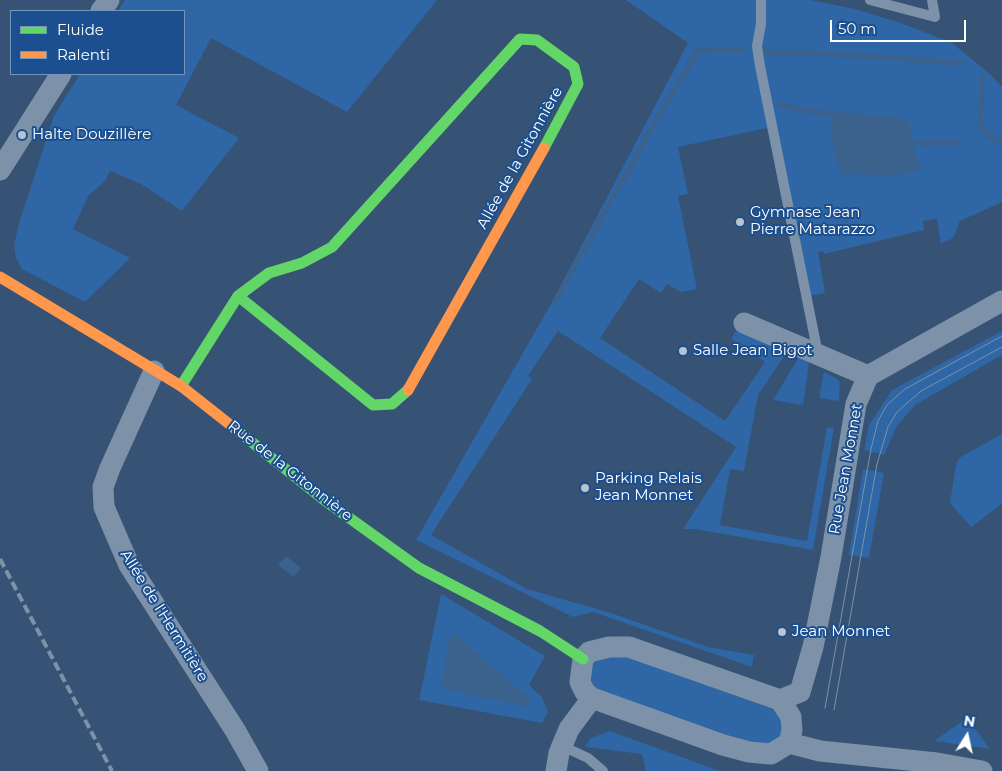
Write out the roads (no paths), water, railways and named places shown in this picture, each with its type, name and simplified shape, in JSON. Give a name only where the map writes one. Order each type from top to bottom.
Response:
[{"type":"street","name":"Allée de la Gitonnière","points":[[181,386],[238,296],[269,273],[302,262],[332,247],[520,39],[536,40],[574,67],[578,84],[568,106],[409,389],[392,404],[373,405],[238,296]]},
{"type":"street","points":[[0,170],[60,75]]},
{"type":"street","name":"Rue de la Gitonnière","points":[[0,277],[181,386],[323,499],[419,568],[540,631],[583,659]]},
{"type":"street","points":[[744,322],[868,376],[1002,301]]},
{"type":"street","name":"Allée de l'Hermitière","points":[[154,371],[103,487],[104,507],[129,565],[235,730],[258,771]]},
{"type":"street","name":"Rue Jean Monnet","points":[[780,700],[800,692],[813,647],[831,557],[856,404],[868,376]]},
{"type":"street","points":[[609,647],[629,647],[780,700],[791,717],[792,730],[789,743],[780,751],[771,754],[749,752],[723,745],[592,698],[585,692],[580,682],[583,659],[589,652],[609,647]]},
{"type":"street","points":[[556,771],[562,746],[569,729],[592,698]]},
{"type":"street","points":[[789,743],[820,751],[936,763],[982,771]]},
{"type":"lane","points":[[761,0],[761,24],[757,46],[760,66],[818,354]]},
{"type":"lane","points":[[870,0],[935,17],[932,0]]},
{"type":"lane","points":[[562,746],[588,758],[603,771]]},
{"type":"waterway","points":[[556,300],[661,112],[692,61],[694,54],[697,51],[743,50]]},
{"type":"waterway","points":[[765,52],[817,53],[963,63]]},
{"type":"waterway","points":[[982,76],[980,123],[988,135],[1002,142]]},
{"type":"waterway","points":[[778,105],[834,115]]},
{"type":"waterway","points":[[912,143],[958,142]]},
{"type":"tram line","points":[[825,708],[871,449],[878,421],[887,405],[905,389],[1002,336]]},
{"type":"tram line","points":[[834,710],[877,464],[888,427],[897,412],[921,391],[1002,347]]},
{"type":"railway","points":[[0,559],[112,771]]},
{"type":"place","name":"Halte Douzillère","points":[[22,135]]},
{"type":"place","name":"Gymnase Jean Pierre Matarazzo","points":[[740,222]]},
{"type":"place","name":"Salle Jean Bigot","points":[[683,351]]},
{"type":"place","name":"Parking Relais Jean Monnet","points":[[585,488]]},
{"type":"place","name":"Jean Monnet","points":[[782,632]]}]
